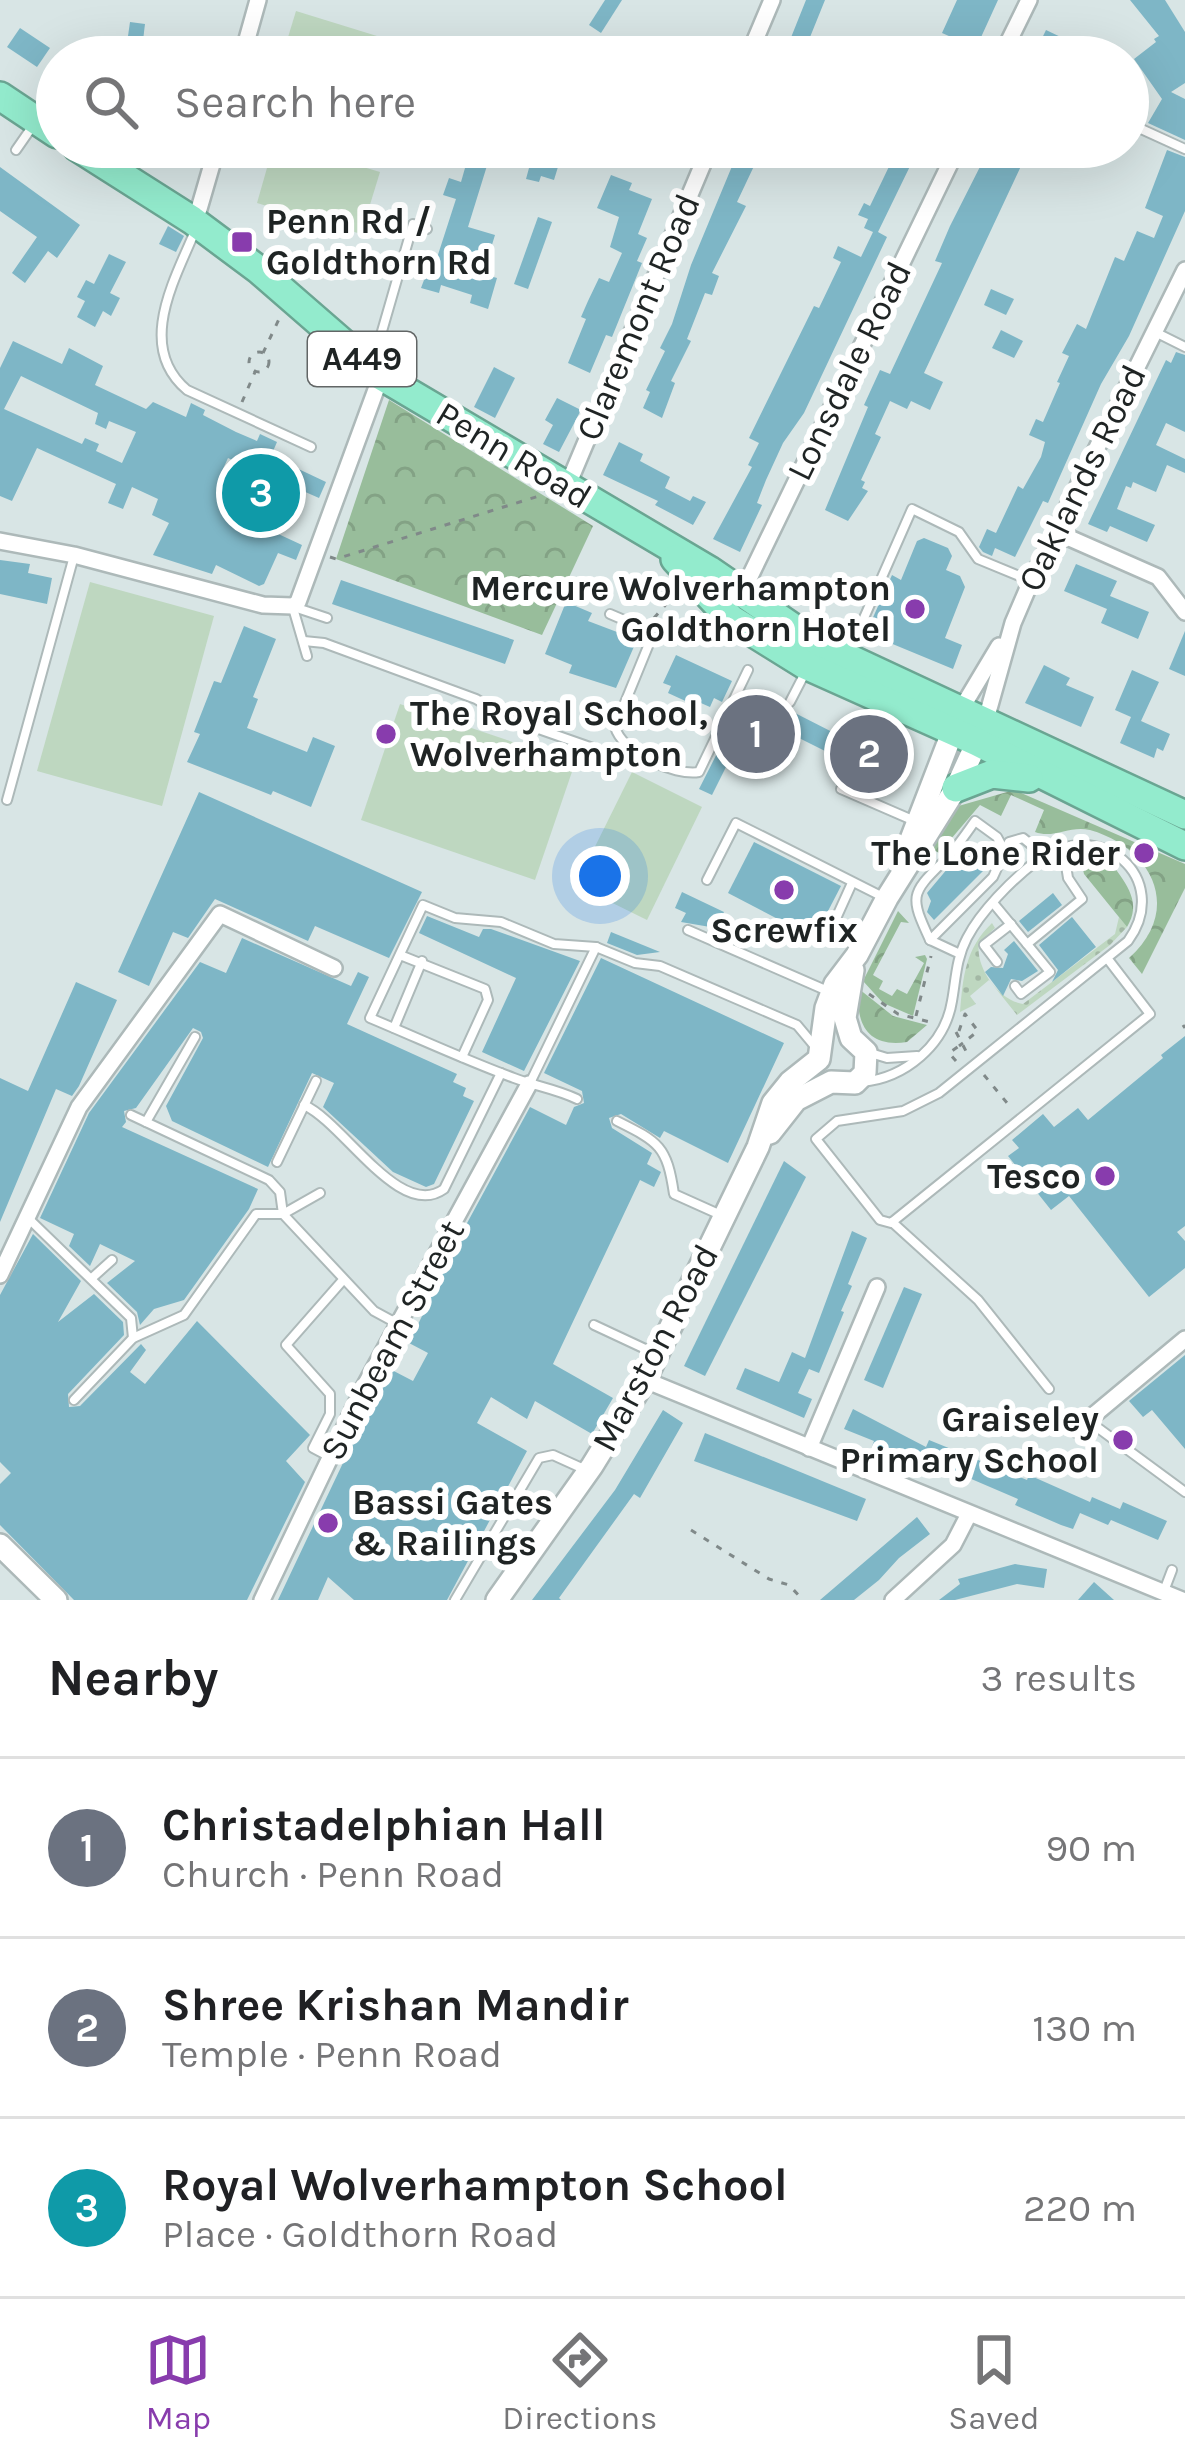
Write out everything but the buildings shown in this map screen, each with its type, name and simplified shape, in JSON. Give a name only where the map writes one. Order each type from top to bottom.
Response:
[{"type":"highway","points":[[0,96],[36,121]]},
{"type":"highway","name":"Penn Road","points":[[110,168],[195,222],[377,371],[557,491],[709,570],[741,596],[847,658],[1079,792],[1185,846]]},
{"type":"highway","name":"Penn Road","points":[[664,547],[730,619],[809,667],[1185,815]]},
{"type":"highway","points":[[956,788],[982,776],[1010,773],[1079,792]]},
{"type":"street","points":[[248,36],[258,0]]},
{"type":"street","points":[[757,36],[772,0]]},
{"type":"street","points":[[1011,36],[1029,0]]},
{"type":"street","points":[[195,222],[211,168]]},
{"type":"street","name":"Claremont Road","points":[[557,491],[701,168]]},
{"type":"street","name":"Lonsdale Road","points":[[741,596],[948,168]]},
{"type":"street","name":"Oaklands Road","points":[[969,727],[1030,581],[1185,270]]},
{"type":"street","points":[[0,541],[74,555],[263,605],[292,606],[298,602],[377,371]]},
{"type":"street","points":[[1058,532],[1158,577],[1182,602]]},
{"type":"street","name":"Oaklands Road","points":[[969,727],[1013,623]]},
{"type":"street","points":[[886,898],[956,788],[969,727]]},
{"type":"street","points":[[861,947],[846,997],[865,1073],[855,1083],[831,1082],[822,1072],[821,1053],[832,992],[861,947],[969,727]]},
{"type":"street","points":[[0,1275],[7,1239],[27,1217],[89,1096],[220,914],[334,968]]},
{"type":"street","name":"Marston Road","points":[[497,1600],[645,1380],[758,1147],[773,1103],[836,1038],[858,1045]]},
{"type":"street","name":"Marston Road","points":[[758,1147],[796,1100],[831,1082]]},
{"type":"street","name":"Sunbeam Street","points":[[262,1600],[330,1456],[529,1084]]},
{"type":"street","points":[[809,1448],[877,1288]]},
{"type":"street","points":[[1083,1424],[1185,1339]]},
{"type":"street","points":[[645,1380],[1151,1593],[1182,1600]]},
{"type":"street","points":[[893,1600],[953,1545],[969,1514]]},
{"type":"street","points":[[0,1545],[56,1600]]},
{"type":"lane","points":[[1149,133],[1185,149]]},
{"type":"lane","points":[[16,151],[36,136]]},
{"type":"lane","points":[[195,222],[163,312],[164,352],[175,380],[187,390],[311,447]]},
{"type":"lane","points":[[377,371],[413,224],[427,229]]},
{"type":"lane","points":[[1154,332],[1185,347]]},
{"type":"lane","points":[[847,658],[912,509],[958,532],[979,559],[1030,581]]},
{"type":"lane","points":[[8,800],[74,555]]},
{"type":"lane","points":[[292,606],[327,618]]},
{"type":"lane","points":[[292,606],[307,656]]},
{"type":"lane","points":[[610,614],[645,629],[651,639],[615,727],[625,745],[686,773],[699,772],[748,670]]},
{"type":"lane","points":[[304,641],[346,651],[476,699],[511,719],[610,754],[616,755],[625,745]]},
{"type":"lane","points":[[790,701],[809,667]]},
{"type":"lane","points":[[841,789],[918,823]]},
{"type":"lane","points":[[960,954],[933,941],[915,907],[916,891],[975,821],[997,837],[1004,850]]},
{"type":"lane","points":[[707,880],[736,823],[886,898]]},
{"type":"lane","points":[[933,941],[993,877],[1009,842],[1023,838],[1046,856]]},
{"type":"lane","points":[[855,1083],[890,1078],[920,1055],[943,1027],[953,1000],[960,954],[977,921],[1046,856],[1063,847],[1093,843],[1115,854],[1135,878],[1142,895],[1138,926],[1107,958],[972,1058],[919,1105],[885,1116],[837,1121],[816,1138],[880,1220],[892,1222],[978,1300],[1049,1390]]},
{"type":"lane","points":[[1027,944],[1082,899],[1068,878],[1063,847]]},
{"type":"lane","points":[[852,883],[833,925],[861,947]]},
{"type":"lane","points":[[994,904],[1050,972],[1021,994],[1015,986]]},
{"type":"lane","points":[[578,1099],[547,1085],[529,1084],[370,1018],[423,905],[455,918],[501,922],[554,944],[596,947],[634,963],[660,966],[796,1024],[821,1053]]},
{"type":"lane","points":[[997,962],[984,945],[1011,924]]},
{"type":"lane","points":[[688,930],[832,992]]},
{"type":"lane","points":[[529,1084],[596,947]]},
{"type":"lane","points":[[400,955],[485,989],[488,1000],[462,1057]]},
{"type":"lane","points":[[892,1222],[1150,1014],[1107,958]]},
{"type":"lane","points":[[394,1028],[422,962]]},
{"type":"lane","points":[[146,1122],[195,1037]]},
{"type":"lane","points":[[858,1045],[887,1058],[920,1055]]},
{"type":"lane","points":[[304,1105],[323,1114],[378,1172],[404,1191],[434,1196],[443,1190],[501,1073]]},
{"type":"lane","points":[[277,1162],[316,1081]]},
{"type":"lane","points":[[131,1115],[269,1180],[280,1192],[283,1214],[374,1311],[400,1325]]},
{"type":"lane","points":[[617,1121],[658,1142],[670,1166],[674,1194],[724,1216]]},
{"type":"lane","points":[[74,1400],[133,1338],[184,1315],[256,1214],[283,1214],[320,1193]]},
{"type":"lane","points":[[27,1217],[131,1318],[133,1338]]},
{"type":"lane","points":[[92,1278],[112,1260]]},
{"type":"lane","points":[[330,1456],[313,1448],[329,1414],[330,1394],[286,1345],[344,1280]]},
{"type":"lane","points":[[594,1325],[658,1354]]},
{"type":"lane","points":[[1083,1424],[1185,1492]]},
{"type":"lane","points":[[455,1600],[539,1458],[553,1455],[588,1471]]},
{"type":"lane","points":[[1151,1593],[1172,1570]]},
{"type":"path","points":[[237,413],[255,370],[250,358],[263,353],[290,296]]},
{"type":"path","points":[[255,370],[268,365],[263,353]]},
{"type":"path","points":[[328,556],[335,559],[557,491]]},
{"type":"path","points":[[645,629],[685,584]]},
{"type":"path","points":[[915,1019],[933,941]]},
{"type":"path","points":[[859,985],[884,1007],[958,1033]]},
{"type":"path","points":[[972,1058],[957,1063],[950,1053],[961,1044],[978,1031],[965,1014],[956,1039],[972,1058],[1020,1120]]},
{"type":"path","points":[[691,1530],[769,1580],[789,1585],[803,1600]]},
{"type":"green space","points":[[296,11],[377,36],[288,36]]},
{"type":"green space","points":[[267,168],[380,172],[361,234],[257,203]]},
{"type":"green space","points":[[389,400],[593,526],[542,635],[336,559]]},
{"type":"green space","points":[[90,582],[214,616],[162,806],[37,771]]},
{"type":"green space","points":[[400,704],[575,763],[535,880],[361,820]]},
{"type":"green space","points":[[632,772],[702,807],[647,920],[576,885]]},
{"type":"green space","points":[[1014,790],[1185,864],[1185,888],[1142,974],[1129,958],[1155,920],[1153,883],[1144,866],[1112,839],[1083,829],[1035,832],[1044,810],[1011,795],[1001,816],[980,805],[939,853],[932,849],[955,807]]},
{"type":"green space","points":[[1085,856],[1112,864],[1127,887],[1133,910],[1127,927],[1084,874],[1081,861]]},
{"type":"green space","points":[[898,911],[909,923],[901,922],[873,975],[883,981],[879,989],[892,996],[897,989],[907,994],[924,963],[915,957],[925,955],[927,959],[913,1016],[883,1003],[863,981]]},
{"type":"green space","points":[[1119,917],[1127,927],[1110,945],[1017,1015],[989,980],[970,996],[976,1004],[960,1012],[971,953],[992,923],[995,928],[979,943],[981,962],[997,989],[1023,1004],[1115,934]]},
{"type":"green space","points":[[859,989],[893,1016],[927,1025],[907,1042],[874,1037],[862,1023]]},
{"type":"place","name":"Penn Rd / Goldthorn Rd","points":[[242,242]]},
{"type":"place","name":"Royal Wolverhampton School","points":[[261,493]]},
{"type":"place","name":"Mercure Wolverhampton Goldthorn Hotel","points":[[915,609]]},
{"type":"place","name":"The Royal School, Wolverhampton","points":[[386,734]]},
{"type":"place","name":"Christadelphian Hall","points":[[756,734]]},
{"type":"place","name":"Shree Krishan Mandir","points":[[869,754]]},
{"type":"place","name":"The Lone Rider","points":[[1144,853]]},
{"type":"place","name":"Screwfix","points":[[784,890]]},
{"type":"place","name":"Tesco","points":[[1105,1176]]},
{"type":"place","name":"Graiseley Primary School","points":[[1123,1440]]},
{"type":"place","name":"Bassi Gates & Railings","points":[[328,1523]]}]
